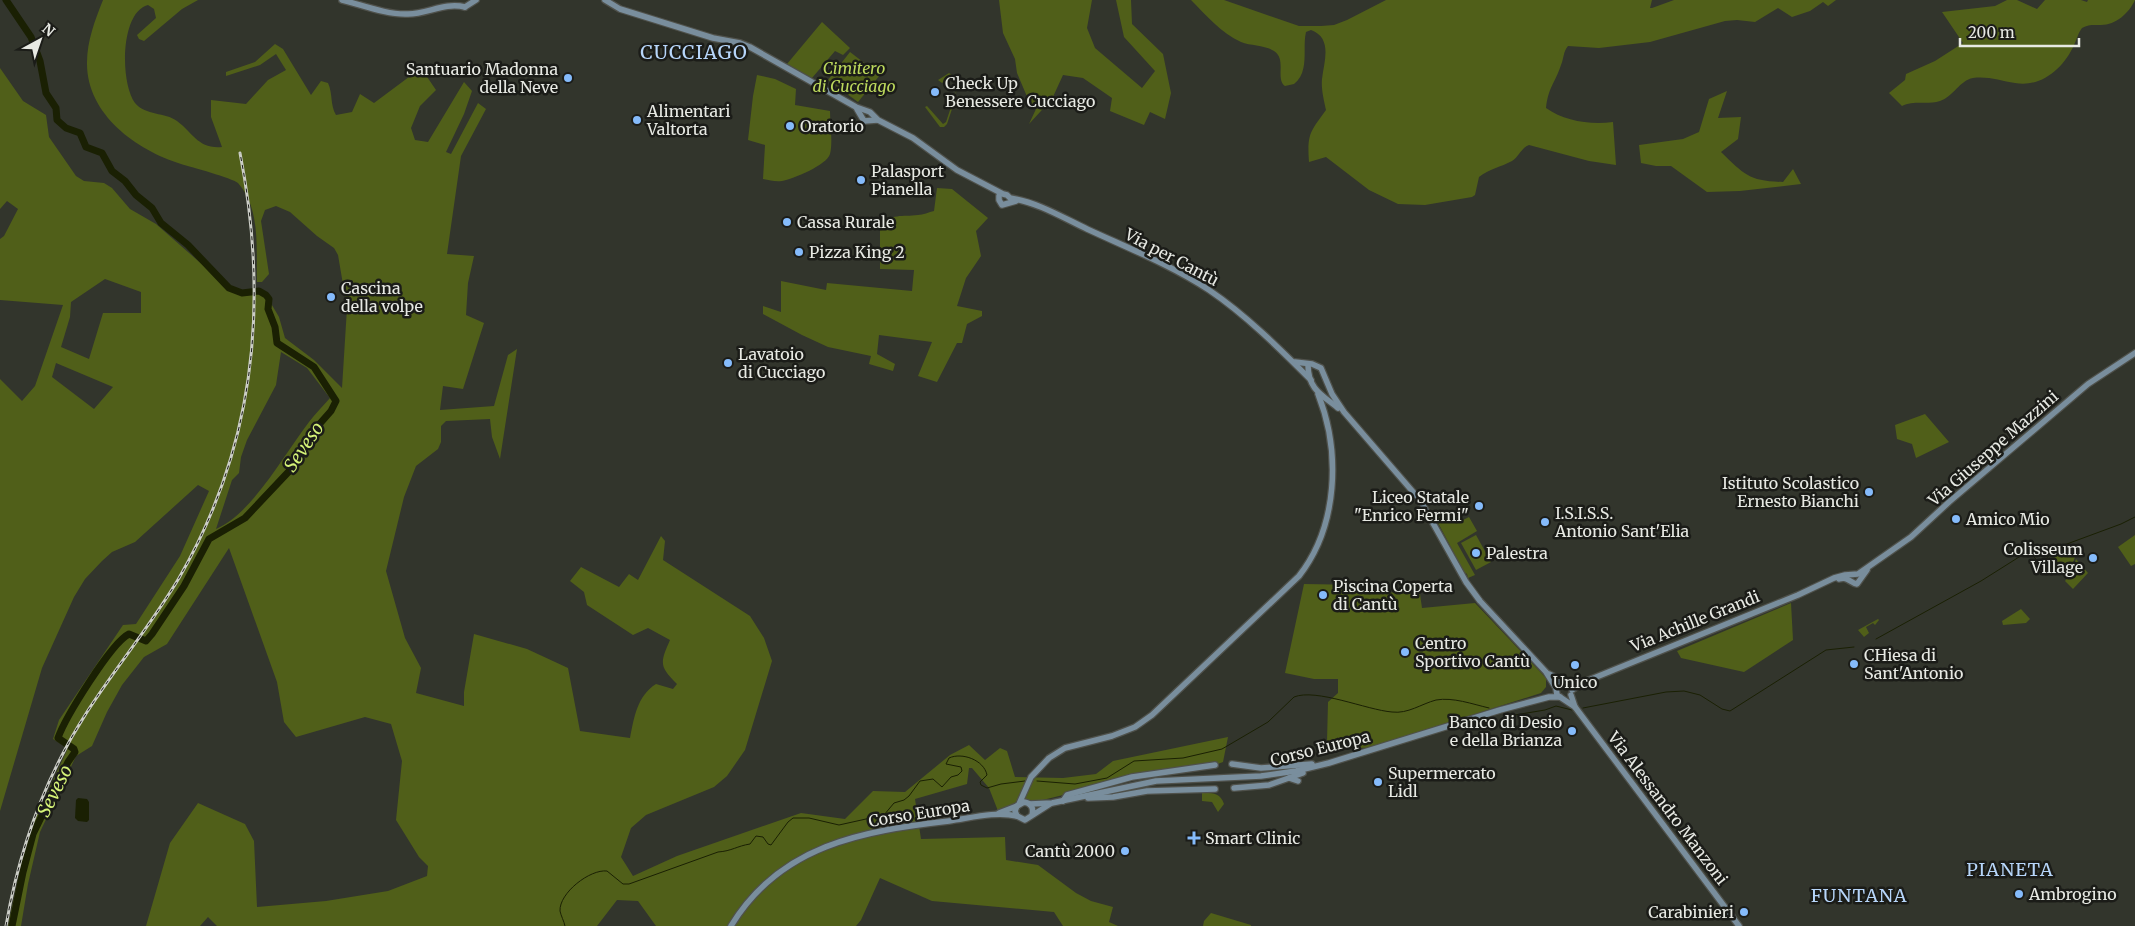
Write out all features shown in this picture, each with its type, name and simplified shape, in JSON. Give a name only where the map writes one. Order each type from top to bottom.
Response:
[{"type":"main road","points":[[342,0],[406,14],[471,3]]},
{"type":"main road","points":[[451,5],[461,0],[461,4],[471,3]]},
{"type":"main road","points":[[605,0],[615,7],[628,12],[713,38],[740,43],[856,107],[863,113],[864,121],[871,117]]},
{"type":"main road","points":[[863,113],[870,112],[871,117],[913,138],[957,170],[993,188],[1001,195],[1007,195],[1009,200],[1002,205],[999,202],[1001,195]]},
{"type":"main road","name":"Via per Cantù","points":[[1009,200],[1020,200],[1041,208],[1197,283],[1230,306],[1295,362],[1312,380]]},
{"type":"main road","name":"Via Giuseppe Mazzini","points":[[1856,577],[1911,537],[1949,502],[2088,384],[2135,353]]},
{"type":"main road","name":"Via per Cantù","points":[[1295,362],[1308,365]]},
{"type":"main road","points":[[1017,816],[1015,811],[1031,777],[1039,767],[1065,748],[1112,736],[1136,727],[1152,715],[1280,595],[1299,576],[1312,559],[1320,541],[1331,494],[1332,461],[1324,410],[1308,365],[1316,365],[1321,368],[1329,398],[1324,410]]},
{"type":"main road","points":[[1318,394],[1329,398],[1344,412],[1417,496],[1450,556],[1480,601],[1546,672],[1562,698]]},
{"type":"main road","name":"Via Achille Grandi","points":[[1562,698],[1584,682],[1816,587],[1843,578],[1856,577]]},
{"type":"main road","points":[[1546,672],[1566,683]]},
{"type":"main road","name":"Via Achille Grandi","points":[[1566,683],[1584,682]]},
{"type":"main road","name":"Corso Europa","points":[[995,814],[1018,805],[1052,803],[1156,781],[1249,777],[1296,771],[1329,763],[1530,702],[1566,683]]},
{"type":"main road","name":"Via Alessandro Manzoni","points":[[1566,683],[1571,692],[1575,707]]},
{"type":"main road","name":"Corso Europa","points":[[1530,702],[1562,698]]},
{"type":"main road","name":"Via Alessandro Manzoni","points":[[1562,698],[1575,707],[1738,926]]},
{"type":"main road","points":[[1232,764],[1261,768],[1303,763],[1329,763]]},
{"type":"main road","points":[[1234,788],[1269,785],[1329,763]]},
{"type":"main road","points":[[1063,801],[1067,795],[1132,777],[1215,764]]},
{"type":"main road","points":[[1288,778],[1298,781]]},
{"type":"main road","points":[[1076,798],[1113,797],[1147,791],[1215,789]]},
{"type":"main road","points":[[1025,792],[1033,809],[1032,815]]},
{"type":"main road","name":"Corso Europa","points":[[731,926],[739,912],[762,885],[791,862],[841,841],[897,827],[995,814],[1017,816],[1025,820],[1052,803]]},
{"type":"green space","points":[[103,0],[198,0],[182,9],[144,41],[139,39],[137,35],[156,18],[154,9],[148,5],[139,10],[132,20],[128,34],[125,49],[125,65],[130,93],[139,107],[172,118],[201,143],[214,147],[222,147],[211,117],[211,100],[246,104],[268,80],[286,70],[276,54],[260,65],[226,76],[226,72],[255,62],[275,44],[283,49],[311,95],[321,81],[328,83],[336,115],[352,112],[360,94],[374,103],[421,68],[436,90],[420,106],[411,128],[415,140],[428,142],[464,82],[472,91],[464,114],[446,152],[451,154],[478,103],[486,109],[461,156],[447,254],[474,256],[468,283],[466,315],[484,323],[463,389],[443,386],[440,410],[494,406],[508,355],[517,349],[500,459],[492,437],[490,419],[446,421],[441,426],[441,442],[438,449],[416,466],[404,497],[386,571],[405,638],[421,668],[416,693],[464,706],[464,692],[474,634],[527,649],[568,668],[580,731],[630,738],[637,708],[644,695],[656,684],[673,689],[677,684],[667,673],[663,664],[664,654],[670,640],[648,628],[633,635],[587,605],[584,592],[570,581],[581,567],[619,587],[629,574],[638,580],[661,536],[665,541],[663,560],[750,616],[764,638],[772,661],[745,750],[727,776],[714,787],[646,815],[631,828],[621,857],[633,876],[677,856],[801,813],[845,819],[873,791],[905,792],[950,755],[969,745],[985,760],[1000,748],[1007,751],[1015,777],[1063,778],[1096,774],[1113,761],[1228,737],[1223,762],[1215,765],[1096,787],[998,811],[989,788],[972,768],[969,768],[967,784],[915,799],[921,839],[1005,837],[1006,860],[1038,865],[1076,893],[1091,901],[1113,907],[1109,922],[1118,926],[1063,926],[1054,912],[932,901],[880,878],[861,920],[856,926],[656,926],[638,901],[617,900],[597,926],[217,926],[208,917],[200,926],[146,926],[170,843],[198,803],[245,824],[254,841],[257,907],[326,901],[388,891],[427,876],[428,866],[419,857],[396,820],[402,761],[391,724],[365,717],[296,737],[284,722],[277,682],[229,548],[167,644],[144,657],[122,685],[107,712],[92,746],[76,756],[40,832],[21,926],[8,926],[23,858],[37,815],[68,748],[53,739],[59,720],[123,625],[136,624],[180,556],[209,491],[198,485],[135,542],[112,552],[85,579],[74,597],[42,668],[0,811],[0,379],[22,401],[35,386],[63,305],[0,300],[0,239],[4,236],[18,209],[7,201],[0,209],[0,68],[23,101],[46,115],[49,137],[76,176],[84,181],[104,183],[112,188],[130,209],[156,224],[229,288],[242,293],[259,291],[266,295],[279,317],[285,338],[314,360],[342,388],[347,308],[338,255],[334,248],[290,212],[276,206],[265,210],[261,221],[269,274],[262,282],[257,282],[257,243],[254,217],[251,205],[238,183],[164,158],[147,149],[117,127],[104,113],[95,98],[89,81],[87,54],[92,31]],"holes":[[[105,279],[141,292],[141,313],[103,313],[89,359],[61,347],[70,317],[71,302]],[[281,352],[307,368],[330,398],[309,422],[255,497],[229,521],[216,529],[232,480],[239,473],[241,457],[247,440],[276,385]],[[56,363],[113,387],[94,409],[52,377]]]},
{"type":"green space","points":[[999,0],[1092,0],[1087,28],[1095,48],[1142,88],[1155,71],[1124,37],[1116,0],[1131,0],[1132,24],[1163,54],[1171,93],[1165,119],[1150,112],[1144,125],[1110,111],[1112,98],[1083,78],[1063,75],[1052,99],[1029,124],[1036,109],[1031,106],[1017,73],[1015,59],[1003,33]]},
{"type":"green space","points":[[1191,0],[1224,0],[1299,26],[1321,26],[1334,25],[1347,20],[1386,0],[1652,0],[1650,8],[1652,8],[1674,0],[1836,0],[1828,6],[1823,2],[1810,11],[1792,17],[1778,8],[1755,22],[1725,21],[1650,42],[1599,48],[1568,46],[1550,90],[1546,108],[1561,116],[1578,121],[1595,123],[1613,122],[1616,165],[1589,161],[1529,145],[1512,161],[1479,177],[1475,195],[1472,197],[1425,205],[1398,204],[1369,190],[1326,157],[1309,162],[1309,139],[1316,123],[1326,110],[1322,83],[1326,51],[1325,45],[1318,34],[1311,30],[1306,32],[1302,73],[1294,84],[1285,86],[1281,79],[1280,59],[1274,51],[1241,42],[1227,34]]},
{"type":"green space","points":[[2007,0],[2017,0],[2037,9],[2045,0],[2081,0],[2087,2],[2088,0],[2135,0],[2126,14],[2117,21],[2107,24],[2089,25],[2082,28],[2064,61],[2058,68],[2042,79],[2025,84],[1989,78],[1973,78],[1968,79],[1949,96],[1940,101],[1911,103],[1902,106],[1889,93],[1905,80],[1906,74],[1935,61],[1963,43],[1942,12],[1995,6]]},
{"type":"green space","points":[[822,22],[850,48],[843,55],[835,51],[812,78],[787,64]]},
{"type":"green space","name":"Cimitero di Cucciago","points":[[850,52],[880,75],[858,102],[828,80]]},
{"type":"green space","points":[[949,73],[961,81],[954,97],[959,83],[951,76],[942,83],[938,80]]},
{"type":"green space","name":"Oratorio","points":[[757,75],[775,79],[796,89],[795,105],[830,111],[831,149],[828,158],[823,163],[787,180],[763,179],[765,145],[748,140]]},
{"type":"green space","points":[[1727,91],[1718,118],[1741,117],[1738,139],[1721,152],[1742,171],[1755,178],[1783,182],[1793,169],[1801,184],[1740,191],[1707,192],[1671,166],[1641,163],[1639,145],[1683,139],[1699,132],[1709,99]]},
{"type":"green space","points":[[953,101],[947,124],[944,127],[940,127],[925,107],[927,106],[943,124],[946,122]]},
{"type":"green space","points":[[937,188],[952,189],[988,218],[976,231],[981,256],[966,278],[957,306],[982,311],[982,316],[967,324],[962,343],[957,343],[937,382],[918,376],[932,342],[879,335],[877,354],[895,364],[893,371],[869,364],[871,356],[828,347],[763,314],[763,306],[781,312],[781,281],[826,290],[827,283],[912,291],[914,270],[880,269],[880,226],[893,217],[920,215],[934,211]]},
{"type":"green space","points":[[1925,414],[1949,442],[1916,458],[1912,444],[1897,439],[1895,425]]},
{"type":"green space","points":[[1450,511],[1457,523],[1469,517],[1477,531],[1457,543],[1475,575],[1468,578],[1436,519]]},
{"type":"green space","name":"Palestra","points":[[1476,535],[1491,562],[1476,570],[1461,543]]},
{"type":"green space","points":[[2135,535],[2135,564],[2131,566],[2118,547]]},
{"type":"green space","points":[[2070,544],[2075,557],[2069,574],[2051,555],[2057,549]]},
{"type":"green space","points":[[2076,559],[2088,573],[2073,589],[2065,581],[2071,573]]},
{"type":"green space","name":"Centro Sportivo Cantù","points":[[1304,584],[1364,585],[1365,591],[1420,594],[1422,608],[1475,603],[1546,678],[1546,687],[1541,693],[1368,748],[1334,747],[1327,742],[1328,702],[1338,693],[1338,679],[1314,679],[1285,673]]},
{"type":"green space","points":[[1791,603],[1793,640],[1744,672],[1681,658],[1677,651]]},
{"type":"green space","points":[[2021,609],[2030,619],[2026,623],[2003,625],[2002,621]]},
{"type":"green space","points":[[1878,619],[1875,625],[1873,623],[1866,627],[1869,633],[1864,637],[1858,630]]},
{"type":"green space","points":[[1202,793],[1212,793],[1220,797],[1224,804],[1218,812],[1212,802],[1202,801]]},
{"type":"green space","points":[[1211,913],[1251,926],[1203,926],[1204,921]]},
{"type":"shaded area","points":[[78,798],[87,799],[89,802],[89,820],[87,822],[78,821],[75,818],[76,800]]},
{"type":"waterway","name":"Seveso","points":[[6,0],[31,37],[40,61],[46,93],[56,108],[57,120],[66,128],[80,133],[86,147],[102,153],[112,171],[125,181],[136,195],[152,208],[161,223],[188,245],[229,288],[242,293],[259,291],[266,295],[269,299],[268,309],[275,327],[277,343],[314,367],[336,401],[331,411],[316,428],[294,466],[245,518],[209,539],[184,586],[146,641],[129,634],[121,640],[100,666],[79,699],[58,738],[74,749],[75,752],[68,762],[33,834],[12,926]]},
{"type":"waterway","points":[[1876,639],[1981,581],[2027,552],[2032,554],[2038,562],[2043,562],[2056,548],[2135,517]]},
{"type":"waterway","points":[[1583,708],[1666,692],[1684,691],[1700,695],[1722,709],[1730,711],[1826,650],[1854,647]]},
{"type":"waterway","points":[[1037,781],[1075,784],[1107,778],[1134,761],[1183,758],[1222,749],[1268,722],[1294,697],[1304,695],[1328,697],[1392,712],[1404,712],[1442,699],[1462,701],[1489,708]]},
{"type":"waterway","points":[[1509,716],[1545,710],[1556,706],[1572,710]]},
{"type":"waterway","points":[[565,926],[560,911],[561,904],[570,890],[592,874],[607,871],[623,884],[629,884],[718,852],[750,844],[756,836],[763,837],[771,845],[793,818],[809,818],[839,825],[884,815],[894,803],[904,800],[909,796],[920,781],[933,779],[942,787],[951,777],[958,775],[962,771],[961,767],[946,764],[949,758],[954,756],[966,757],[982,765],[987,775],[980,782],[981,785],[987,788],[1025,781]]},
{"type":"railway","points":[[6,926],[11,898],[26,842],[58,762],[87,712],[179,578],[205,528],[225,476],[240,424],[249,371],[254,317],[254,263],[249,208],[240,153]]},
{"type":"place","name":"Santuario Madonna della Neve","points":[[568,78]]},
{"type":"place","name":"Check Up Benessere Cucciago","points":[[935,92]]},
{"type":"place","name":"Alimentari Valtorta","points":[[637,120]]},
{"type":"place","name":"Oratorio","points":[[790,126]]},
{"type":"place","name":"Palasport Pianella","points":[[861,180]]},
{"type":"place","name":"Cassa Rurale","points":[[787,222]]},
{"type":"place","name":"Pizza King 2","points":[[799,252]]},
{"type":"place","name":"Cascina della volpe","points":[[331,297]]},
{"type":"place","name":"Lavatoio di Cucciago","points":[[728,363]]},
{"type":"place","name":"Istituto Scolastico Ernesto Bianchi","points":[[1869,492]]},
{"type":"place","name":"Liceo Statale \"Enrico Fermi\"","points":[[1479,506]]},
{"type":"place","name":"Amico Mio","points":[[1956,519]]},
{"type":"place","name":"I.S.I.S.S. Antonio Sant'Elia","points":[[1545,522]]},
{"type":"place","name":"Palestra","points":[[1476,553]]},
{"type":"place","name":"Colisseum Village","points":[[2093,558]]},
{"type":"place","name":"Piscina Coperta di Cantù","points":[[1323,595]]},
{"type":"place","name":"Centro Sportivo Cantù","points":[[1405,652]]},
{"type":"place","name":"CHiesa di Sant'Antonio","points":[[1854,664]]},
{"type":"place","name":"Unico","points":[[1575,665]]},
{"type":"place","name":"Banco di Desio e della Brianza","points":[[1572,731]]},
{"type":"place","name":"Supermercato Lidl","points":[[1378,782]]},
{"type":"place","name":"Smart Clinic","points":[[1194,838]]},
{"type":"place","name":"Cantù 2000","points":[[1125,851]]},
{"type":"place","name":"Ambrogino","points":[[2019,894]]},
{"type":"place","name":"Carabinieri","points":[[1744,912]]},
{"type":"district","name":"CUCCIAGO","points":[[694,52]]},
{"type":"district","name":"PIANETA","points":[[2010,870]]},
{"type":"district","name":"FUNTANA","points":[[1859,896]]}]
